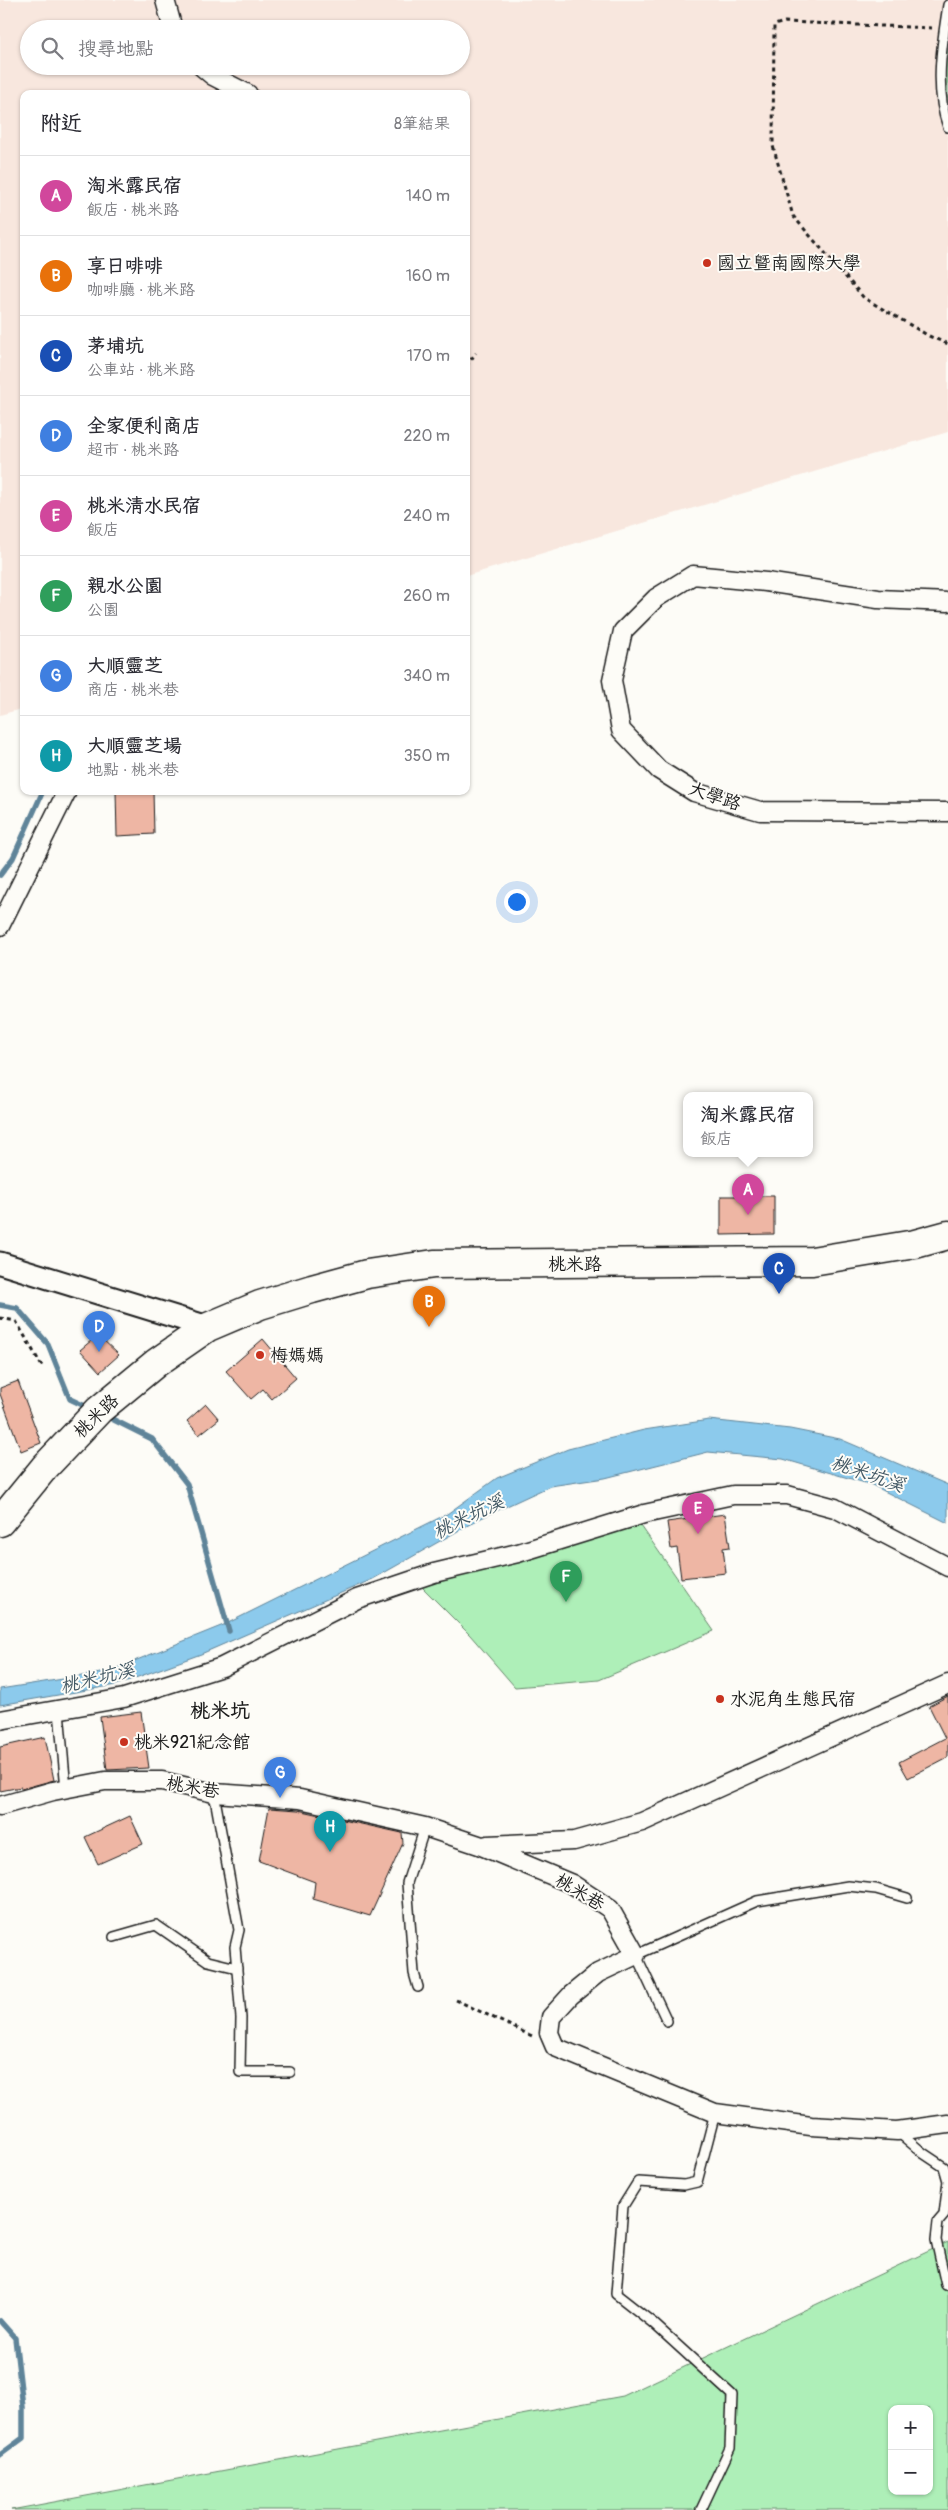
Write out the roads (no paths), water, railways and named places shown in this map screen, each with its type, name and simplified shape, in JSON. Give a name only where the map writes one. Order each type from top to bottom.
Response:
[{"type":"main road","name":"桃米路","points":[[0,1522],[44,1468],[99,1410],[156,1363],[208,1327],[260,1306],[312,1289],[367,1274],[434,1264],[812,1261],[915,1244],[948,1235]]},
{"type":"street","points":[[165,0],[171,20]]},
{"type":"street","points":[[212,75],[240,90]]},
{"type":"street","name":"大學路","points":[[948,602],[878,599],[766,582],[693,575],[656,598],[623,631],[612,680],[621,730],[659,770],[694,792],[760,811],[948,812]]},
{"type":"street","points":[[0,926],[65,795]]},
{"type":"street","points":[[0,1263],[208,1327]]},
{"type":"street","points":[[0,1720],[124,1698],[222,1667],[357,1599],[434,1573],[518,1554],[644,1514],[733,1495],[787,1495],[835,1508],[948,1567]]},
{"type":"street","points":[[479,1845],[574,1841],[642,1822],[948,1684]]},
{"type":"street","name":"桃米巷","points":[[0,1806],[105,1781],[162,1781],[214,1793],[300,1798],[425,1827],[479,1845],[572,1884],[610,1909],[636,1955]]},
{"type":"street","points":[[636,1955],[598,1972],[571,1995],[551,2017],[549,2033],[555,2048],[716,2113],[811,2126],[897,2131],[948,2124]]},
{"type":"lane","points":[[948,5],[940,68],[944,116],[948,127]]},
{"type":"lane","points":[[59,1711],[66,1789]]},
{"type":"lane","points":[[214,1793],[239,1930],[235,1947],[241,2018],[240,2072],[290,2072]]},
{"type":"lane","points":[[418,1987],[414,1973],[408,1883],[425,1827]]},
{"type":"lane","points":[[667,2021],[636,1955],[757,1901],[848,1886],[876,1889],[907,1898]]},
{"type":"lane","points":[[114,1937],[156,1925],[208,1961],[238,1968]]},
{"type":"lane","points":[[701,2510],[730,2448],[732,2395],[653,2323],[616,2294],[623,2206],[638,2182],[684,2185],[697,2182],[716,2113]]},
{"type":"lane","points":[[897,2131],[922,2153],[944,2167],[948,2181],[944,2214],[938,2222],[936,2240],[946,2285]]},
{"type":"water","name":"桃米坑溪","points":[[709,1420],[790,1429],[840,1439],[948,1485],[948,1523],[872,1485],[783,1459],[708,1452],[605,1478],[550,1486],[479,1519],[373,1579],[201,1654],[116,1685],[0,1705],[0,1689],[107,1672],[226,1624],[447,1514],[497,1478],[568,1449],[644,1430]]},
{"type":"waterway","points":[[0,875],[13,858],[41,795]]},
{"type":"waterway","points":[[0,1305],[17,1308],[48,1344],[70,1399],[89,1408]]},
{"type":"waterway","points":[[104,1415],[152,1439],[187,1484],[229,1631]]},
{"type":"waterway","points":[[0,2321],[15,2338],[23,2407],[23,2438],[0,2455]]},
{"type":"place","name":"國立暨南國際大學","points":[[707,263]]},
{"type":"place","name":"淘米露民宿","points":[[748,1215]]},
{"type":"place","name":"茅埔坑","points":[[779,1294]]},
{"type":"place","name":"享日啡啡","points":[[429,1327]]},
{"type":"place","name":"全家便利商店","points":[[99,1352]]},
{"type":"place","name":"梅媽媽","points":[[260,1355]]},
{"type":"place","name":"桃米清水民宿","points":[[698,1534]]},
{"type":"place","name":"親水公園","points":[[566,1602]]},
{"type":"place","name":"水泥角生態民宿","points":[[720,1699]]},
{"type":"place","name":"桃米921紀念館","points":[[124,1742]]},
{"type":"place","name":"大順靈芝","points":[[280,1798]]},
{"type":"place","name":"大順靈芝場","points":[[330,1852]]},
{"type":"district","name":"桃米坑","points":[[220,1710]]}]
